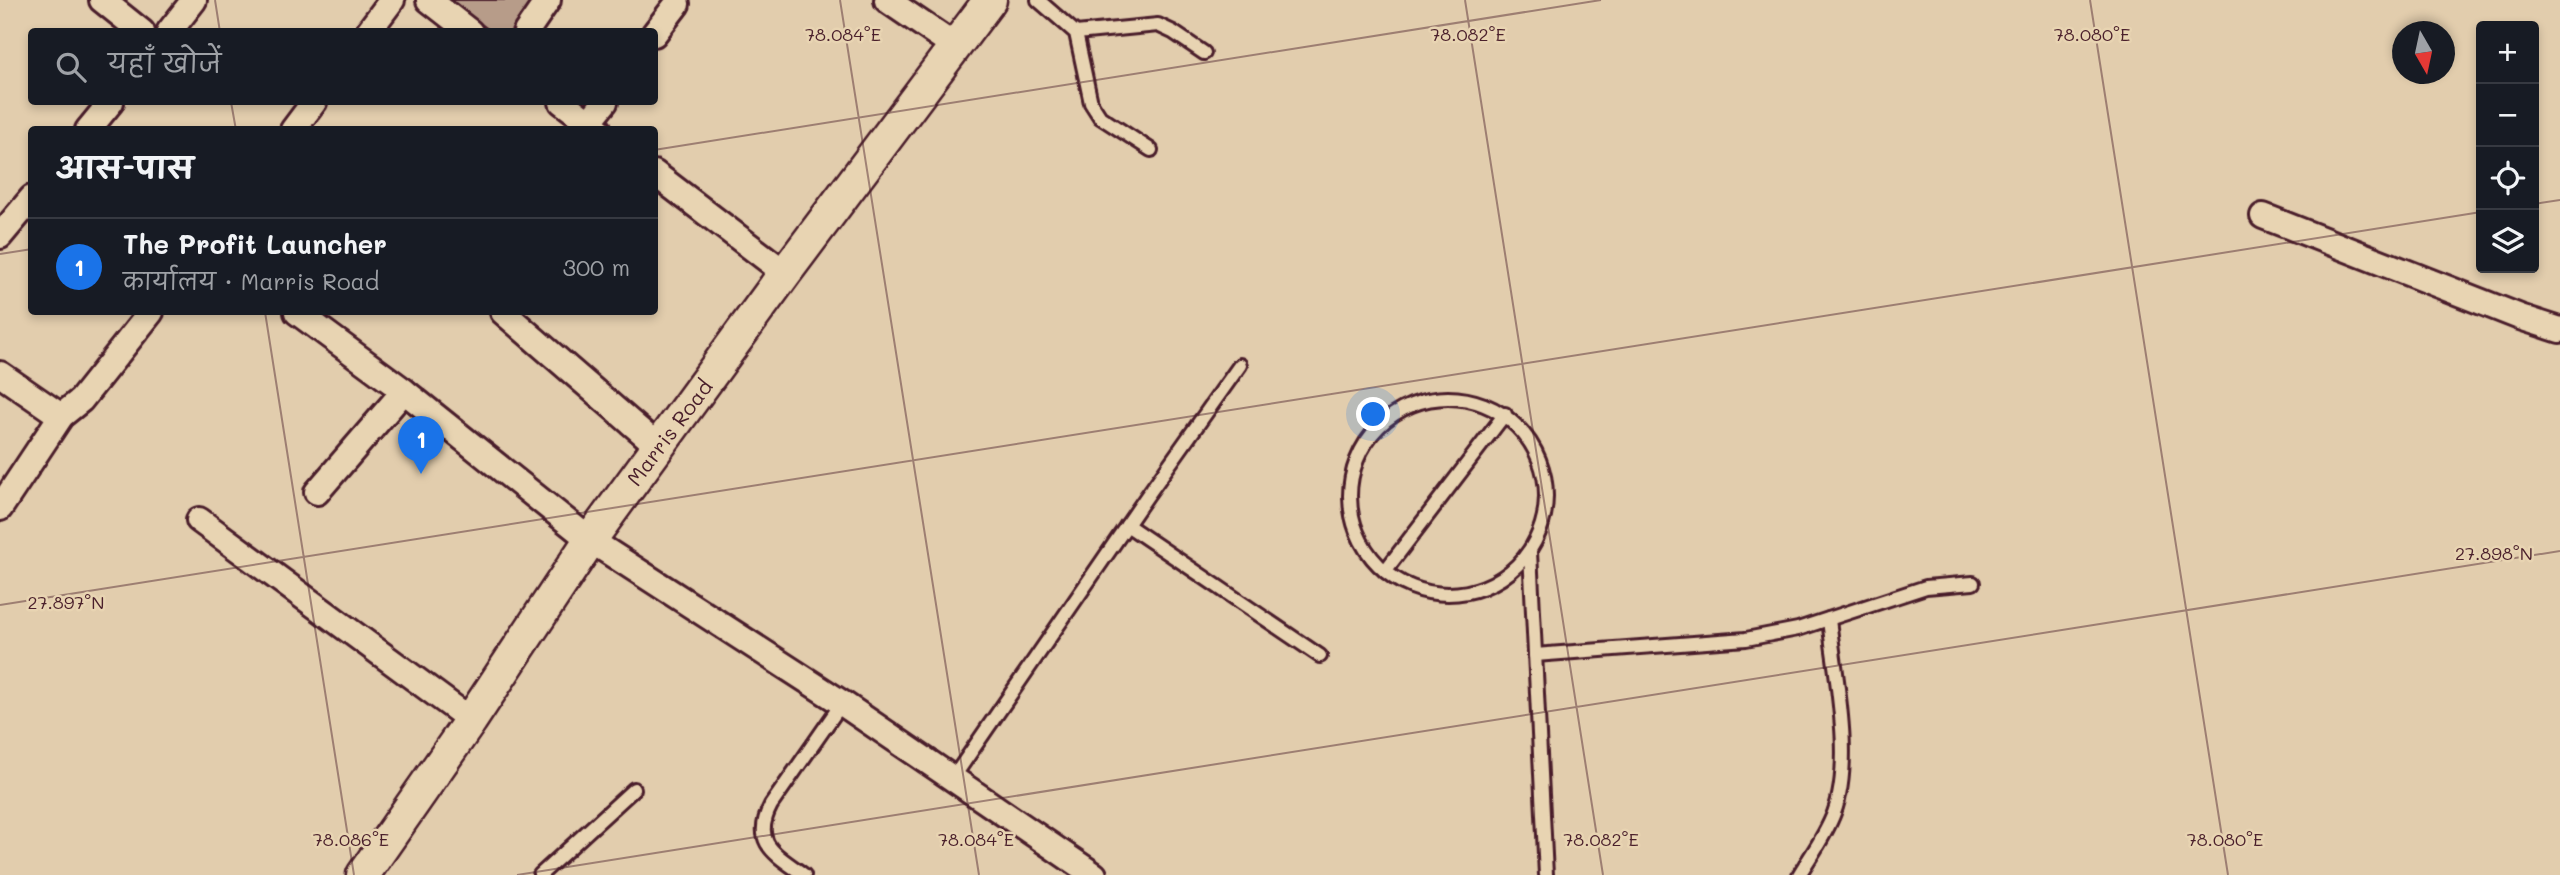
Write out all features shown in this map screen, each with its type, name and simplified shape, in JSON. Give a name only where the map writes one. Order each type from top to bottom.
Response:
[{"type":"street","points":[[102,0],[137,28]]},
{"type":"street","points":[[172,28],[194,0]]},
{"type":"street","points":[[371,28],[393,0]]},
{"type":"street","points":[[429,0],[465,28]]},
{"type":"street","points":[[529,28],[548,0]]},
{"type":"street","points":[[887,0],[956,47]]},
{"type":"street","name":"Marris Road","points":[[363,875],[471,720],[590,540],[785,273],[990,0]]},
{"type":"street","points":[[658,29],[677,4]]},
{"type":"street","points":[[91,126],[109,105]]},
{"type":"street","points":[[296,126],[312,105]]},
{"type":"street","points":[[566,105],[594,126],[604,105]]},
{"type":"street","points":[[658,176],[785,273]]},
{"type":"street","points":[[0,236],[28,203]]},
{"type":"street","points":[[2263,216],[2520,317],[2560,330]]},
{"type":"street","points":[[0,508],[61,416],[81,400],[149,315]]},
{"type":"street","points":[[301,315],[404,391],[590,540],[842,703],[1094,875]]},
{"type":"street","points":[[506,315],[659,447]]},
{"type":"street","points":[[0,374],[61,416]]},
{"type":"street","points":[[317,492],[404,391]]},
{"type":"street","points":[[199,520],[471,720]]},
{"type":"lane","points":[[1038,0],[1076,33],[1091,103],[1100,117],[1151,150]]},
{"type":"lane","points":[[1076,33],[1158,25],[1204,53]]},
{"type":"lane","points":[[953,778],[1240,365]]},
{"type":"lane","points":[[1430,398],[1469,399],[1504,414],[1531,442],[1546,478],[1545,517],[1530,552],[1502,579],[1466,593],[1427,593],[1403,586],[1364,550],[1350,514],[1350,475],[1366,439],[1394,413],[1430,398]]},
{"type":"lane","points":[[1385,571],[1504,414]]},
{"type":"lane","points":[[1127,525],[1320,656]]},
{"type":"lane","points":[[1530,552],[1546,875]]},
{"type":"lane","points":[[1535,655],[1746,639],[1798,629],[1926,587],[1973,583]]},
{"type":"lane","points":[[1799,875],[1834,813],[1842,782],[1843,743],[1829,619]]},
{"type":"lane","points":[[804,875],[769,847],[763,836],[762,821],[842,703]]},
{"type":"lane","points":[[540,875],[635,789]]},
{"type":"building","points":[[449,0],[533,0],[513,28],[487,28]]},
{"type":"place","name":"The Profit Launcher","points":[[421,474]]}]
